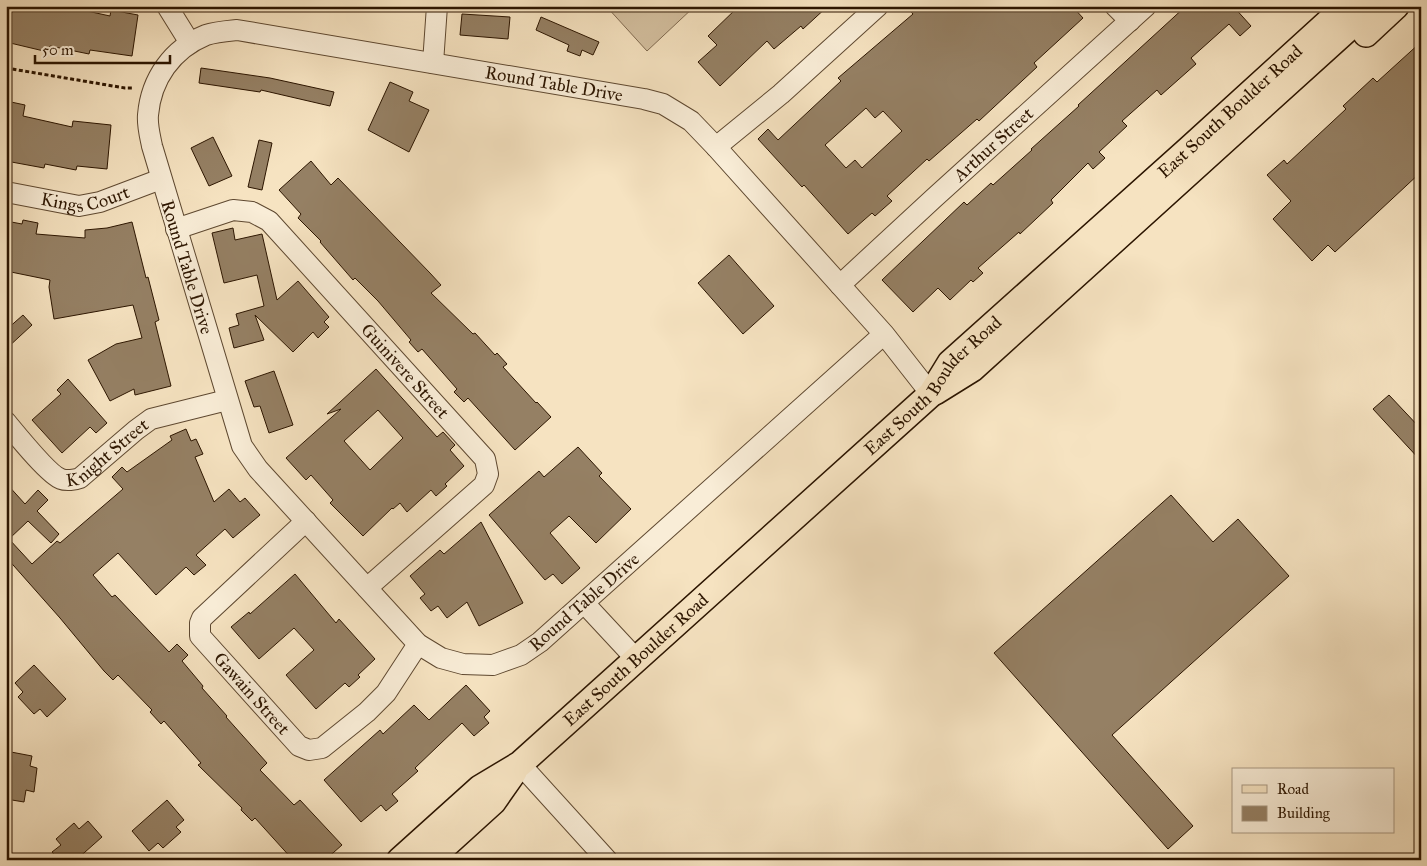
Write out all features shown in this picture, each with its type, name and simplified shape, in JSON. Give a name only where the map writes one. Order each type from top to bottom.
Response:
[{"type":"main road","name":"East South Boulder Road","points":[[400,860],[480,788],[520,764],[636,660],[930,394],[950,363],[1346,6]]},
{"type":"main road","name":"East South Boulder Road","points":[[1199,164],[1373,6]]},
{"type":"main road","name":"East South Boulder Road","points":[[1199,164],[1267,123],[1396,6]]},
{"type":"main road","points":[[930,394],[972,369],[1199,164]]},
{"type":"main road","name":"East South Boulder Road","points":[[429,860],[493,802],[520,764]]},
{"type":"street","points":[[167,6],[190,43]]},
{"type":"street","points":[[433,63],[437,6]]},
{"type":"street","points":[[716,147],[781,94],[878,6]]},
{"type":"street","points":[[1115,6],[1130,21]]},
{"type":"street","name":"Arthur Street","points":[[840,286],[1146,6]]},
{"type":"street","name":"Round Table Drive","points":[[884,334],[540,642],[521,655],[493,664],[463,664],[441,658],[418,644],[258,470],[242,446],[152,146],[147,117],[152,88],[171,58],[190,43],[208,34],[236,30],[644,99],[663,104],[692,121],[716,147],[884,334],[930,394]]},
{"type":"street","name":"Kings Court","points":[[6,192],[79,206],[100,202],[161,179]]},
{"type":"street","name":"Guinivere Street","points":[[176,229],[233,210],[252,212],[268,221],[485,459],[488,474],[484,485],[367,588]]},
{"type":"street","name":"Knight Street","points":[[6,422],[51,472],[61,479],[74,480],[80,478],[151,419],[227,400]]},
{"type":"street","name":"Gawain Street","points":[[306,521],[202,618],[200,623],[200,636],[299,746],[309,750],[322,748],[367,712],[386,693],[418,644]]},
{"type":"street","points":[[584,603],[636,660]]},
{"type":"street","points":[[520,764],[607,860]]},
{"type":"path","points":[[6,68],[125,88],[152,88]]},
{"type":"shaded area","points":[[606,6],[695,6],[647,51]]},
{"type":"building","points":[[6,6],[64,6],[110,16],[111,10],[138,15],[132,56],[90,50],[89,54],[50,46],[48,52],[6,42]]},
{"type":"building","points":[[739,6],[828,6],[803,29],[801,26],[774,49],[767,41],[720,86],[698,62],[717,45],[708,36]]},
{"type":"building","points":[[906,6],[1072,6],[1083,18],[1034,63],[1037,67],[979,121],[977,119],[929,161],[927,159],[887,196],[892,201],[875,216],[872,213],[848,234],[804,185],[802,187],[758,139],[768,129],[778,140],[841,81],[838,78],[913,14]],"holes":[[[866,108],[875,118],[883,111],[902,131],[862,168],[855,160],[846,168],[825,145]]]},
{"type":"building","points":[[1186,6],[1233,6],[1251,26],[1240,36],[1229,24],[1191,58],[1196,64],[1161,95],[1157,90],[1122,121],[1127,126],[1099,152],[1105,158],[1093,169],[1088,163],[1051,200],[1053,203],[1020,234],[1019,232],[978,268],[983,273],[973,282],[971,280],[950,300],[938,288],[913,312],[882,280],[964,202],[967,205],[991,183],[993,185],[1032,150]]},
{"type":"building","points":[[462,14],[510,17],[508,39],[460,35]]},
{"type":"building","points":[[541,17],[599,42],[593,55],[582,50],[580,56],[567,51],[569,45],[536,30]]},
{"type":"building","points":[[1421,42],[1421,172],[1335,252],[1328,245],[1312,261],[1273,219],[1291,201],[1267,175],[1284,160],[1287,164],[1346,109],[1343,106],[1373,78],[1377,82]]},
{"type":"building","points":[[201,68],[270,78],[334,92],[330,106],[261,90],[260,92],[199,83]]},
{"type":"building","points":[[390,82],[413,92],[409,101],[429,110],[409,152],[368,130]]},
{"type":"building","points":[[11,102],[25,105],[23,116],[72,127],[73,121],[111,125],[107,169],[77,166],[76,170],[45,164],[44,168],[6,161],[6,128]]},
{"type":"building","points":[[213,137],[232,176],[209,186],[191,148]]},
{"type":"building","points":[[259,140],[272,143],[262,190],[248,187]]},
{"type":"building","points":[[311,161],[331,185],[338,178],[430,273],[441,285],[431,293],[473,334],[475,333],[495,355],[497,353],[507,364],[503,367],[551,417],[515,450],[468,398],[464,402],[454,392],[457,389],[422,349],[418,352],[409,342],[411,340],[378,301],[355,278],[353,280],[321,241],[298,218],[301,214],[279,190]]},
{"type":"building","points":[[23,220],[38,223],[36,234],[85,238],[85,230],[107,228],[132,222],[159,320],[155,322],[171,386],[135,395],[134,389],[110,401],[88,360],[116,344],[142,338],[133,305],[54,319],[49,287],[50,280],[6,271],[6,221],[22,224]]},
{"type":"building","points":[[233,228],[235,240],[262,234],[277,300],[298,281],[329,317],[324,322],[329,327],[318,338],[313,332],[293,352],[255,315],[264,340],[234,348],[229,328],[239,325],[236,314],[264,306],[257,275],[224,283],[212,233]]},
{"type":"building","points":[[729,255],[774,306],[743,334],[698,283]]},
{"type":"building","points":[[23,315],[32,325],[6,349],[6,330]]},
{"type":"building","points":[[376,369],[437,437],[443,432],[455,445],[450,450],[464,466],[445,484],[447,486],[436,496],[431,490],[407,512],[400,503],[392,508],[363,536],[330,503],[333,500],[311,475],[306,480],[286,458],[341,409],[327,414]],"holes":[[[378,410],[403,438],[370,470],[344,441]]]},
{"type":"building","points":[[274,371],[293,425],[269,433],[260,406],[254,407],[245,381]]},
{"type":"building","points":[[68,379],[107,423],[96,433],[90,427],[62,453],[32,420],[61,394],[57,390]]},
{"type":"building","points":[[1389,395],[1421,429],[1421,461],[1373,409]]},
{"type":"building","points":[[186,429],[191,441],[196,439],[203,454],[195,457],[214,502],[229,489],[240,502],[245,498],[260,515],[233,538],[225,529],[196,555],[206,565],[194,575],[186,567],[156,595],[118,553],[93,575],[112,597],[115,595],[169,652],[177,644],[188,655],[182,661],[226,717],[267,763],[260,770],[294,805],[300,800],[342,845],[325,860],[293,860],[255,818],[252,821],[241,810],[242,808],[198,765],[201,763],[164,721],[161,724],[150,712],[152,710],[118,675],[113,680],[104,671],[6,557],[6,483],[25,504],[38,490],[48,500],[37,511],[59,534],[51,543],[28,521],[9,539],[32,564],[57,541],[60,543],[123,489],[112,477],[122,467],[127,472],[172,440],[170,436]]},
{"type":"building","points":[[578,447],[602,473],[599,476],[631,509],[596,543],[569,516],[550,533],[580,568],[562,584],[553,574],[545,580],[489,515],[539,471],[544,477]]},
{"type":"building","points":[[1171,495],[1213,542],[1238,519],[1289,576],[1112,735],[1193,826],[1168,849],[994,653]]},
{"type":"building","points":[[481,522],[523,603],[479,626],[467,602],[447,618],[438,606],[431,611],[420,598],[425,594],[410,576],[440,550],[444,554]]},
{"type":"building","points":[[295,574],[336,623],[339,619],[375,659],[358,675],[360,677],[349,687],[345,683],[316,709],[286,675],[314,650],[294,628],[259,659],[231,627],[249,612],[250,614]]},
{"type":"building","points":[[34,665],[66,699],[47,717],[40,709],[34,714],[18,697],[23,692],[15,683]]},
{"type":"building","points":[[466,685],[490,711],[484,717],[489,723],[474,736],[462,723],[415,768],[418,771],[392,794],[398,801],[386,811],[381,805],[361,822],[324,780],[380,730],[383,734],[414,705],[429,720]]},
{"type":"building","points":[[11,752],[32,756],[30,766],[37,768],[34,792],[26,790],[24,802],[6,799],[6,782]]},
{"type":"building","points":[[167,800],[184,820],[176,827],[181,832],[163,848],[158,843],[149,851],[132,831]]},
{"type":"building","points":[[88,821],[102,837],[76,860],[59,860],[52,852],[61,845],[56,839],[74,823],[79,829]]}]
